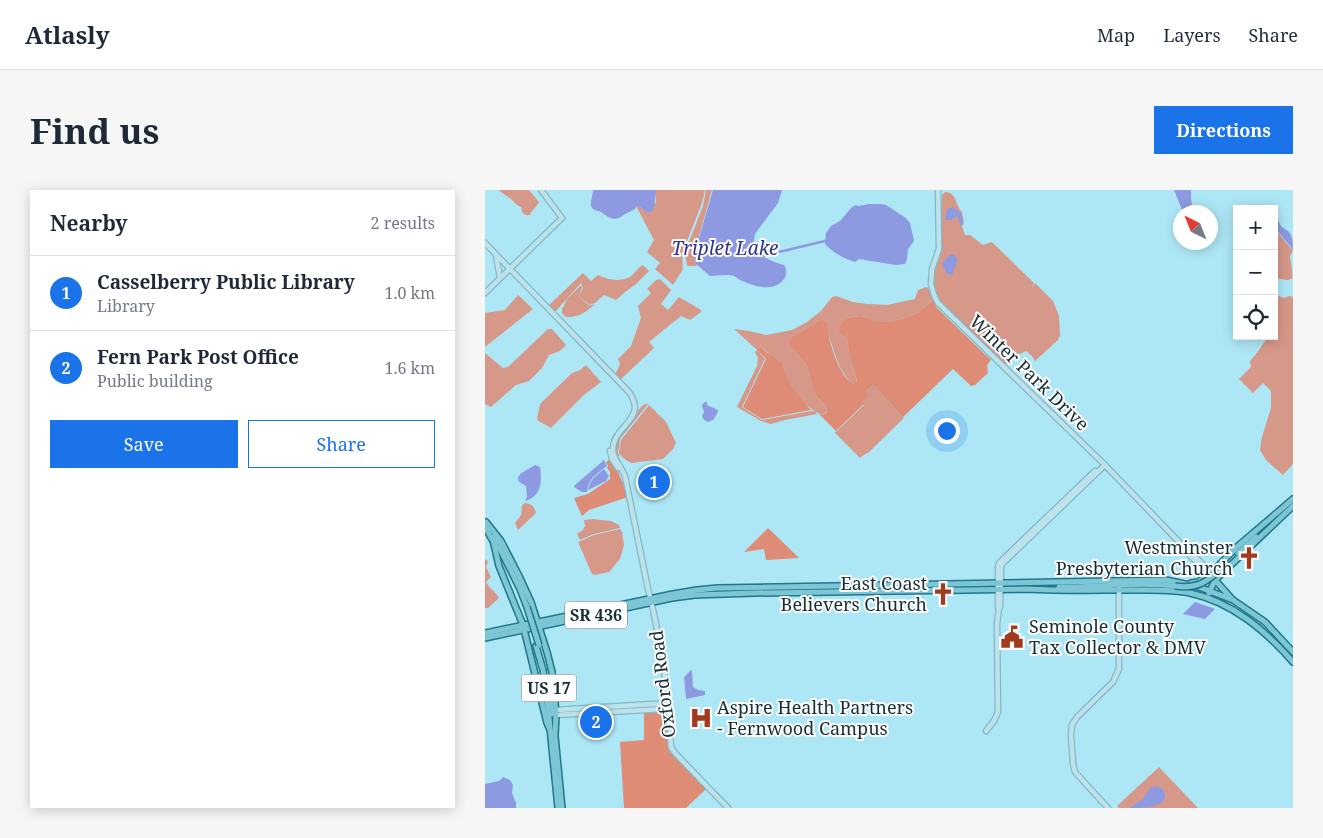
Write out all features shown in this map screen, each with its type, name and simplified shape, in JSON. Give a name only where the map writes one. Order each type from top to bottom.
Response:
[{"type":"main road","points":[[1119,585],[1198,582],[1293,499]]},
{"type":"main road","points":[[1178,584],[1184,587],[1200,585],[1209,580],[1293,506]]},
{"type":"main road","points":[[1206,598],[1215,580],[1293,506]]},
{"type":"main road","name":"US 17","points":[[485,522],[528,606]]},
{"type":"main road","name":"US 17","points":[[485,522],[510,567],[528,606],[540,645],[548,680],[560,808]]},
{"type":"main road","points":[[493,540],[499,566],[524,628],[547,723],[553,731]]},
{"type":"main road","points":[[1208,572],[1209,590]]},
{"type":"main road","name":"Winter Park Drive","points":[[1215,580],[1233,600]]},
{"type":"main road","points":[[1178,584],[1209,590],[1233,600],[1250,610],[1273,629],[1293,652]]},
{"type":"main road","name":"SR 436","points":[[652,601],[683,592],[828,592],[843,586],[932,588],[942,585],[1027,589],[1119,585]]},
{"type":"main road","name":"SR 436","points":[[485,638],[652,601],[695,595],[713,589],[917,590],[927,588],[1119,585],[1171,590],[1191,593],[1206,598],[1238,613],[1268,635],[1293,662]]},
{"type":"main road","points":[[516,607],[528,615],[531,610],[528,606]]},
{"type":"main road","points":[[528,606],[539,625],[540,645],[552,672],[556,712],[553,731]]},
{"type":"main road","points":[[1238,613],[1250,610]]},
{"type":"main road","name":"SR 436","points":[[485,633],[524,628]]},
{"type":"main road","points":[[530,650],[532,640],[535,637],[540,638],[540,645]]},
{"type":"street","points":[[485,293],[562,218],[541,190]]},
{"type":"street","name":"Winter Park Drive","points":[[938,190],[939,249],[932,269],[931,284],[933,294],[938,303],[1104,464],[1183,546],[1205,572],[1208,572],[1215,580]]},
{"type":"street","name":"Oxford Road","points":[[485,243],[630,394],[635,411],[631,419],[619,432],[615,441],[615,457],[624,472],[641,553],[648,573],[662,653],[672,750],[728,808]]},
{"type":"street","points":[[496,254],[500,278]]},
{"type":"street","points":[[986,731],[998,712],[997,624],[1000,607],[999,568],[1104,464]]},
{"type":"street","points":[[1108,808],[1075,772],[1071,734],[1072,725],[1077,717],[1110,686],[1117,675],[1119,662],[1119,585]]},
{"type":"street","points":[[556,712],[642,708],[663,704],[668,706]]},
{"type":"shaded area","points":[[499,190],[529,190],[539,202],[530,215],[526,215],[522,212],[521,207]]},
{"type":"shaded area","points":[[657,190],[705,190],[702,203],[682,254],[683,269],[673,285],[655,269],[660,263],[647,252],[654,240],[636,206],[648,213],[656,202],[655,193]]},
{"type":"shaded area","points":[[706,190],[712,190],[694,254],[697,266],[687,266],[685,252],[703,206]]},
{"type":"shaded area","points":[[945,192],[954,196],[962,212],[964,223],[962,226],[965,235],[970,235],[983,245],[992,242],[1034,283],[1031,290],[1035,283],[1053,301],[1059,316],[1060,335],[1058,340],[1035,361],[1026,351],[1020,354],[1014,353],[1009,364],[1004,363],[937,299],[933,282],[941,250],[942,195]]},
{"type":"shaded area","points":[[1278,232],[1293,251],[1290,256],[1292,279],[1278,279]]},
{"type":"shaded area","points":[[642,265],[649,271],[616,300],[604,295],[595,303],[589,305],[579,296],[583,288],[581,283],[555,312],[549,305],[583,273],[591,281],[598,275],[622,280],[630,277]]},
{"type":"shaded area","points":[[660,279],[671,290],[661,304],[668,310],[679,297],[701,310],[701,312],[690,320],[681,316],[649,342],[654,348],[620,380],[615,375],[620,364],[618,359],[631,346],[641,318],[638,306],[651,293],[647,289],[656,280]]},
{"type":"shaded area","points":[[581,285],[582,288],[579,296],[589,306],[595,304],[582,314],[566,317],[562,313],[562,308],[567,299]]},
{"type":"shaded area","points":[[926,287],[930,289],[933,300],[919,312],[905,318],[886,322],[874,322],[866,317],[847,318],[840,334],[847,339],[857,381],[853,384],[840,367],[828,334],[820,320],[793,336],[793,349],[807,366],[816,396],[826,406],[827,411],[823,415],[809,407],[795,393],[779,360],[762,348],[756,349],[734,329],[766,335],[792,330],[807,322],[821,311],[832,297],[836,296],[853,302],[887,305],[915,299],[918,290]]},
{"type":"shaded area","points":[[518,295],[533,309],[485,347],[485,313],[505,310]]},
{"type":"shaded area","points":[[1278,296],[1284,298],[1293,297],[1293,464],[1283,475],[1266,460],[1260,450],[1271,408],[1271,391],[1263,383],[1253,393],[1239,379],[1251,367],[1250,361],[1266,340],[1278,340]]},
{"type":"shaded area","points":[[933,300],[937,308],[991,360],[987,365],[988,373],[975,385],[971,386],[953,369],[903,417],[873,385],[866,391],[869,395],[862,401],[864,404],[836,431],[819,414],[823,415],[827,412],[826,406],[816,396],[807,366],[789,342],[793,336],[820,320],[827,322],[836,360],[843,374],[853,384],[857,381],[847,339],[840,334],[839,327],[847,318],[859,316],[866,317],[875,322],[886,322],[905,318],[919,312]]},
{"type":"shaded area","points":[[548,329],[552,329],[566,345],[560,351],[549,355],[542,368],[529,381],[516,385],[491,407],[485,404],[485,353],[503,368],[508,367]]},
{"type":"shaded area","points":[[762,348],[782,363],[790,385],[811,410],[762,419],[743,407],[766,359],[756,349]]},
{"type":"shaded area","points":[[757,350],[765,359],[742,407],[762,420],[811,411],[815,411],[817,414],[771,424],[761,421],[737,407],[757,366],[758,358],[755,352]]},
{"type":"shaded area","points":[[586,365],[601,382],[584,395],[551,428],[537,420],[540,404],[572,373]]},
{"type":"shaded area","points":[[873,385],[904,418],[868,453],[860,458],[835,433],[864,405],[861,402],[868,395],[866,391]]},
{"type":"shaded area","points":[[645,404],[648,404],[620,439],[618,453],[620,456],[618,456],[615,445],[617,440]]},
{"type":"shaded area","points":[[649,405],[666,422],[676,443],[663,459],[631,463],[619,453],[621,440]]},
{"type":"shaded area","points":[[611,459],[628,497],[589,510],[582,516],[574,498],[588,494],[610,479],[610,472],[606,462]]},
{"type":"shaded area","points":[[525,503],[533,506],[536,513],[518,530],[515,523],[521,515],[522,505]]},
{"type":"shaded area","points":[[584,520],[611,521],[619,525],[620,528],[594,534],[580,540],[577,533],[582,531],[585,526]]},
{"type":"shaded area","points":[[768,528],[799,558],[766,560],[764,549],[744,552]]},
{"type":"shaded area","points":[[620,529],[624,545],[620,559],[609,572],[592,574],[578,542],[594,535]]},
{"type":"shaded area","points":[[485,559],[488,561],[486,567],[491,577],[486,582],[499,598],[488,608],[485,608]]},
{"type":"shaded area","points":[[664,710],[666,712],[670,752],[706,789],[686,808],[624,808],[620,742],[644,740],[644,712]]},
{"type":"shaded area","points":[[1159,767],[1198,808],[1119,808],[1117,806]]},
{"type":"water","name":"Triplet Lake","points":[[593,190],[657,190],[652,211],[648,213],[636,206],[635,209],[615,219],[592,208]]},
{"type":"water","name":"Triplet Lake","points":[[713,190],[782,190],[778,203],[755,234],[753,246],[757,254],[784,265],[786,274],[780,283],[775,286],[763,287],[740,280],[731,275],[710,276],[696,264],[694,255]]},
{"type":"water","points":[[1174,190],[1191,190],[1192,205],[1180,205]]},
{"type":"water","name":"Triplet Lake","points":[[869,204],[886,205],[906,218],[910,223],[914,241],[908,249],[905,264],[896,265],[859,259],[855,262],[838,255],[825,244],[826,233],[831,226],[840,221],[852,207]]},
{"type":"water","points":[[953,207],[961,213],[963,222],[961,227],[956,216],[951,220],[946,220],[945,218],[947,209]]},
{"type":"water","points":[[1278,221],[1291,235],[1293,250],[1278,231]]},
{"type":"water","points":[[951,254],[958,259],[952,275],[946,273],[942,263]]},
{"type":"water","points":[[707,402],[707,405],[718,410],[713,420],[708,422],[702,416],[704,412],[702,405]]},
{"type":"water","points":[[604,460],[607,466],[591,480],[587,492],[582,492],[574,487],[575,485]]},
{"type":"water","points":[[535,465],[540,467],[540,488],[535,496],[525,501],[527,497],[526,486],[519,482],[518,478],[520,474]]},
{"type":"water","points":[[604,469],[609,476],[606,481],[588,490],[596,475]]},
{"type":"water","points":[[1195,602],[1215,609],[1205,619],[1183,614]]},
{"type":"water","points":[[691,670],[693,687],[705,691],[705,695],[686,699],[684,677]]},
{"type":"water","points":[[503,777],[510,780],[513,785],[512,793],[516,808],[485,808],[485,784],[499,781]]},
{"type":"water","points":[[1157,786],[1163,789],[1165,793],[1161,803],[1140,808],[1130,808],[1144,798],[1150,788]]},
{"type":"waterway","points":[[762,256],[825,241]]},
{"type":"place","name":"Casselberry Public Library","points":[[654,482]]},
{"type":"place","name":"Westminster Presbyterian Church","points":[[1249,558]]},
{"type":"place","name":"East Coast Believers Church","points":[[943,594]]},
{"type":"place","name":"Seminole County Tax Collector & DMV","points":[[1012,637]]},
{"type":"place","name":"Aspire Health Partners - Fernwood Campus","points":[[701,718]]},
{"type":"place","name":"Fern Park Post Office","points":[[596,722]]}]
